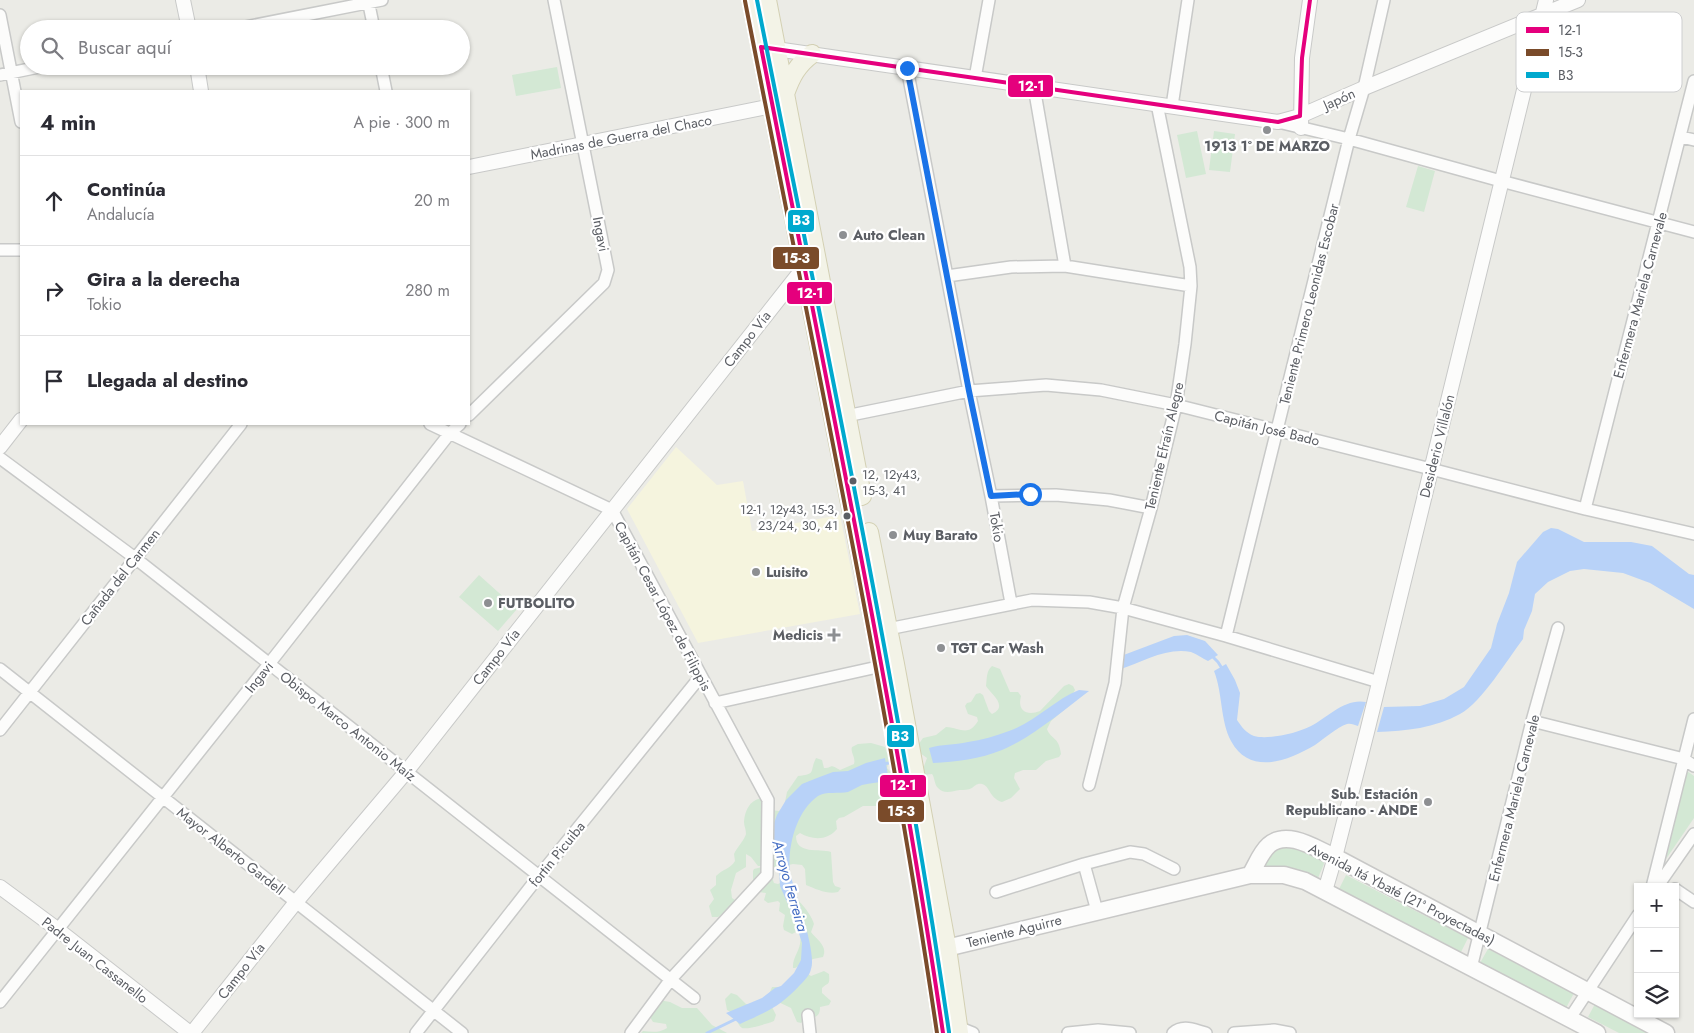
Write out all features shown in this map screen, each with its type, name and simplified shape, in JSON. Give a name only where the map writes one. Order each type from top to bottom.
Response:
[{"type":"main road","points":[[750,0],[768,48],[815,254],[841,417],[860,517],[882,666],[902,741]]},
{"type":"main road","points":[[767,0],[768,48]]},
{"type":"main road","points":[[812,54],[802,62],[794,73],[779,100],[804,268],[841,417]]},
{"type":"main road","points":[[860,517],[888,629],[902,741],[955,1029]]},
{"type":"main road","name":"Avenida Itá Ybaté (21ª Proyectadas)","points":[[1250,875],[1269,845],[1284,838],[1293,839],[1335,857],[1666,1033]]},
{"type":"main road","points":[[1250,875],[1284,875],[1305,881],[1597,1033]]},
{"type":"main road","name":"Teniente Aguirre","points":[[939,950],[1250,875]]},
{"type":"street","points":[[184,0],[187,20]]},
{"type":"street","points":[[278,20],[368,1],[382,0]]},
{"type":"street","name":"Ingavi","points":[[470,414],[607,278],[608,270],[554,0]]},
{"type":"street","points":[[975,78],[989,0]]},
{"type":"street","points":[[1172,106],[1188,0]]},
{"type":"street","points":[[1310,0],[1302,58],[1300,122],[1349,139],[1694,232]]},
{"type":"street","name":"Teniente Primero Leonidas Escobar","points":[[1226,636],[1349,139],[1364,88],[1384,0]]},
{"type":"street","name":"Japón","points":[[1547,12],[1578,0]]},
{"type":"street","points":[[368,1],[372,20]]},
{"type":"street","points":[[0,14],[6,74],[20,119]]},
{"type":"street","name":"Japón","points":[[768,48],[1278,122],[1300,122],[1364,88],[1516,25]]},
{"type":"street","name":"Tokio","points":[[907,68],[1011,604]]},
{"type":"street","points":[[6,74],[20,71]]},
{"type":"street","points":[[198,75],[202,90]]},
{"type":"street","points":[[383,75],[386,90]]},
{"type":"street","name":"Enfermera Mariela Carnevale","points":[[1585,509],[1694,81]]},
{"type":"street","points":[[1034,87],[1065,266]]},
{"type":"street","name":"Desiderio Villalón","points":[[1325,891],[1375,700],[1523,92]]},
{"type":"street","name":"Madrinas de Guerra del Chaco","points":[[470,167],[583,144],[779,100]]},
{"type":"street","name":"Teniente Efraín Alegre","points":[[1089,786],[1115,683],[1123,608],[1151,508],[1176,406],[1191,286],[1190,267],[1157,104]]},
{"type":"street","points":[[1681,137],[1694,140]]},
{"type":"street","points":[[0,250],[20,250]]},
{"type":"street","name":"Campo Vía","points":[[191,1033],[296,902],[406,772],[815,254]]},
{"type":"street","points":[[947,276],[1011,268],[1065,266],[1191,286]]},
{"type":"street","name":"Capitán José Bado","points":[[841,417],[969,391],[1046,385],[1076,386],[1176,406],[1585,509],[1694,534]]},
{"type":"street","points":[[0,447],[20,421]]},
{"type":"street","name":"Cañada del Carmen","points":[[0,730],[240,425]]},
{"type":"street","name":"Capitán Cesar López de Filippis","points":[[432,425],[612,510],[700,677],[768,800],[767,875],[671,979]]},
{"type":"street","name":"Ingavi","points":[[0,1002],[450,433],[459,425]]},
{"type":"street","name":"Obispo Marco Antonio Maíz","points":[[0,458],[135,558],[694,998]]},
{"type":"street","points":[[991,496],[1056,495],[1109,500],[1151,508]]},
{"type":"street","points":[[888,629],[1032,600],[1089,602],[1123,608],[1226,636],[1379,682]]},
{"type":"street","name":"Enfermera Mariela Carnevale","points":[[1471,968],[1532,721],[1558,628]]},
{"type":"street","points":[[715,703],[882,666]]},
{"type":"street","name":"Mayor Alberto Gardell","points":[[0,669],[462,1033]]},
{"type":"street","name":"fortin Picuiba","points":[[416,1033],[539,876],[700,677]]},
{"type":"street","points":[[1661,883],[1684,759],[1694,719]]},
{"type":"street","points":[[1532,721],[1684,759],[1694,766]]},
{"type":"street","points":[[1662,883],[1694,834]]},
{"type":"street","points":[[996,892],[1084,864],[1130,852],[1144,854],[1174,869]]},
{"type":"street","points":[[1084,864],[1097,911]]},
{"type":"street","name":"Padre Juan Cassanello","points":[[0,887],[191,1033]]},
{"type":"street","points":[[1679,892],[1694,902]]},
{"type":"street","points":[[1570,1018],[1634,921]]},
{"type":"street","points":[[631,1033],[671,979]]},
{"type":"street","points":[[808,1015],[810,1033]]},
{"type":"street","points":[[1173,1033],[1180,1028],[1185,1028],[1206,1033]]},
{"type":"street","points":[[1068,1033],[1098,1030],[1130,1033]]},
{"type":"street","points":[[1234,1033],[1274,1030],[1290,1033]]},
{"type":"shaded area","points":[[557,67],[561,88],[516,96],[512,75]]},
{"type":"shaded area","points":[[1197,131],[1206,174],[1186,178],[1177,135]]},
{"type":"shaded area","points":[[1214,131],[1235,134],[1230,172],[1209,170]]},
{"type":"shaded area","points":[[1418,166],[1435,171],[1424,212],[1406,207]]},
{"type":"shaded area","name":"Luisito","points":[[676,447],[717,485],[743,481],[752,531],[840,515],[860,614],[698,643],[627,509]]},
{"type":"shaded area","name":"FUTBOLITO","points":[[479,575],[517,609],[498,631],[459,597]]},
{"type":"shaded area","points":[[992,666],[1000,669],[1010,692],[1018,692],[1021,696],[1020,705],[1027,712],[1040,711],[1064,686],[1069,684],[1075,690],[1065,709],[1051,721],[1047,729],[1059,744],[1061,754],[1059,757],[1046,761],[1036,770],[1023,770],[1015,773],[1014,778],[1020,789],[1011,798],[1002,802],[995,798],[987,787],[982,784],[977,784],[966,790],[949,792],[941,790],[937,786],[932,774],[924,775],[923,769],[927,758],[920,753],[918,745],[923,738],[936,735],[946,727],[964,730],[971,729],[978,721],[977,717],[968,714],[965,706],[971,702],[976,694],[980,693],[983,695],[992,714],[997,711],[999,704],[986,686],[988,673]]},
{"type":"shaded area","points":[[871,743],[885,747],[890,756],[887,768],[894,776],[897,795],[884,798],[876,806],[863,806],[839,818],[836,821],[837,829],[829,836],[814,838],[800,833],[796,836],[797,842],[804,848],[831,852],[833,882],[835,886],[841,888],[838,892],[826,892],[806,885],[805,869],[802,865],[793,864],[776,868],[758,866],[746,854],[746,867],[736,873],[731,890],[732,898],[738,902],[718,917],[712,917],[709,906],[714,899],[710,890],[716,885],[716,876],[735,861],[734,854],[746,834],[744,822],[752,802],[765,798],[771,810],[779,811],[784,807],[787,792],[798,776],[812,772],[816,758],[822,760],[824,768],[832,766],[840,770],[854,764],[852,747],[858,744]]},
{"type":"shaded area","points":[[1687,771],[1694,776],[1694,818],[1666,859]]},
{"type":"shaded area","points":[[1282,846],[1298,848],[1323,860],[1324,864],[1318,878],[1289,867],[1262,868],[1269,855]]},
{"type":"shaded area","points":[[762,867],[771,875],[774,883],[780,883],[809,913],[814,924],[811,932],[823,946],[823,957],[813,959],[793,968],[801,939],[800,933],[798,931],[792,934],[784,930],[785,915],[779,911],[780,903],[778,901],[768,903],[764,900],[766,893],[759,892],[753,885],[754,869]]},
{"type":"shaded area","points":[[1346,875],[1468,938],[1461,952],[1339,889]]},
{"type":"shaded area","points":[[1488,949],[1574,993],[1566,1008],[1480,963]]},
{"type":"shaded area","points":[[824,971],[829,974],[829,980],[822,988],[822,993],[831,1001],[829,1005],[820,1007],[818,1015],[801,1023],[797,1022],[791,1008],[768,997],[772,987],[780,987],[808,974],[811,976]]},
{"type":"shaded area","points":[[731,993],[737,995],[746,1004],[772,1007],[776,1015],[774,1021],[763,1025],[742,1028],[727,1010],[725,999]]},
{"type":"shaded area","points":[[659,1000],[670,1002],[682,1008],[697,1008],[712,1025],[727,1033],[641,1033],[643,1031],[653,1032],[667,1028],[666,1024],[653,1022],[647,1012]]},
{"type":"shaded area","points":[[1596,1002],[1652,1033],[1619,1033],[1588,1017]]},
{"type":"water","points":[[1551,528],[1558,529],[1584,542],[1631,542],[1652,546],[1689,574],[1694,575],[1694,609],[1650,583],[1623,573],[1584,569],[1570,571],[1548,582],[1535,594],[1523,639],[1494,680],[1468,708],[1450,719],[1430,726],[1409,730],[1377,732],[1384,707],[1420,706],[1444,699],[1464,687],[1491,648],[1517,562],[1543,532]]},
{"type":"water","points":[[1187,635],[1205,641],[1218,655],[1208,661],[1191,652],[1164,653],[1121,669],[1121,656],[1174,636]]},
{"type":"water","points":[[1226,664],[1240,693],[1237,720],[1251,735],[1267,737],[1305,729],[1344,705],[1366,702],[1358,726],[1347,724],[1335,730],[1315,745],[1282,760],[1259,762],[1248,759],[1239,752],[1227,733],[1214,671]]},
{"type":"water","points":[[1079,690],[1089,691],[1047,723],[1013,745],[977,758],[933,763],[929,748],[978,740],[1009,731]]},
{"type":"water","points":[[885,758],[889,781],[862,785],[848,792],[821,794],[810,803],[799,820],[792,842],[789,863],[811,950],[812,961],[810,971],[803,982],[779,1004],[740,1024],[726,1013],[762,998],[775,988],[781,986],[794,973],[801,960],[802,943],[794,918],[780,886],[779,868],[773,845],[773,826],[777,815],[786,800],[802,784],[833,772],[848,771],[866,763]]},
{"type":"waterway","name":"Arroyo Ferreira","points":[[1211,655],[1223,670]]},
{"type":"waterway","name":"Arroyo Ferreira","points":[[882,764],[889,763]]},
{"type":"waterway","name":"Arroyo Ferreira","points":[[707,1033],[738,1018]]},
{"type":"transit line","name":"B3","points":[[757,0],[884,644],[929,902],[949,1032]]},
{"type":"transit line","name":"12-1","points":[[1300,116],[1302,58],[1310,0]]},
{"type":"transit line","name":"15-3","points":[[745,1],[872,645],[917,903],[937,1033]]},
{"type":"transit line","name":"12-1","points":[[761,47],[881,662],[924,909],[943,1033]]},
{"type":"transit line","name":"12-1","points":[[761,47],[1278,122],[1300,116]]},
{"type":"place","name":"1913 1º DE MARZO","points":[[1267,130]]},
{"type":"place","name":"Auto Clean","points":[[843,235]]},
{"type":"place","name":"12, 12y43, 15-3, 41","points":[[853,481]]},
{"type":"place","name":"12-1, 12y43, 15-3, 23/24, 30, 41","points":[[847,516]]},
{"type":"place","name":"Muy Barato","points":[[893,535]]},
{"type":"place","name":"Luisito","points":[[756,572]]},
{"type":"place","name":"FUTBOLITO","points":[[488,603]]},
{"type":"place","name":"Medicis","points":[[834,635]]},
{"type":"place","name":"TGT Car Wash","points":[[941,648]]},
{"type":"place","name":"Sub. Estación Republicano - ANDE","points":[[1428,802]]},
{"type":"route","points":[[907,68],[991,496],[1030,494]]}]
